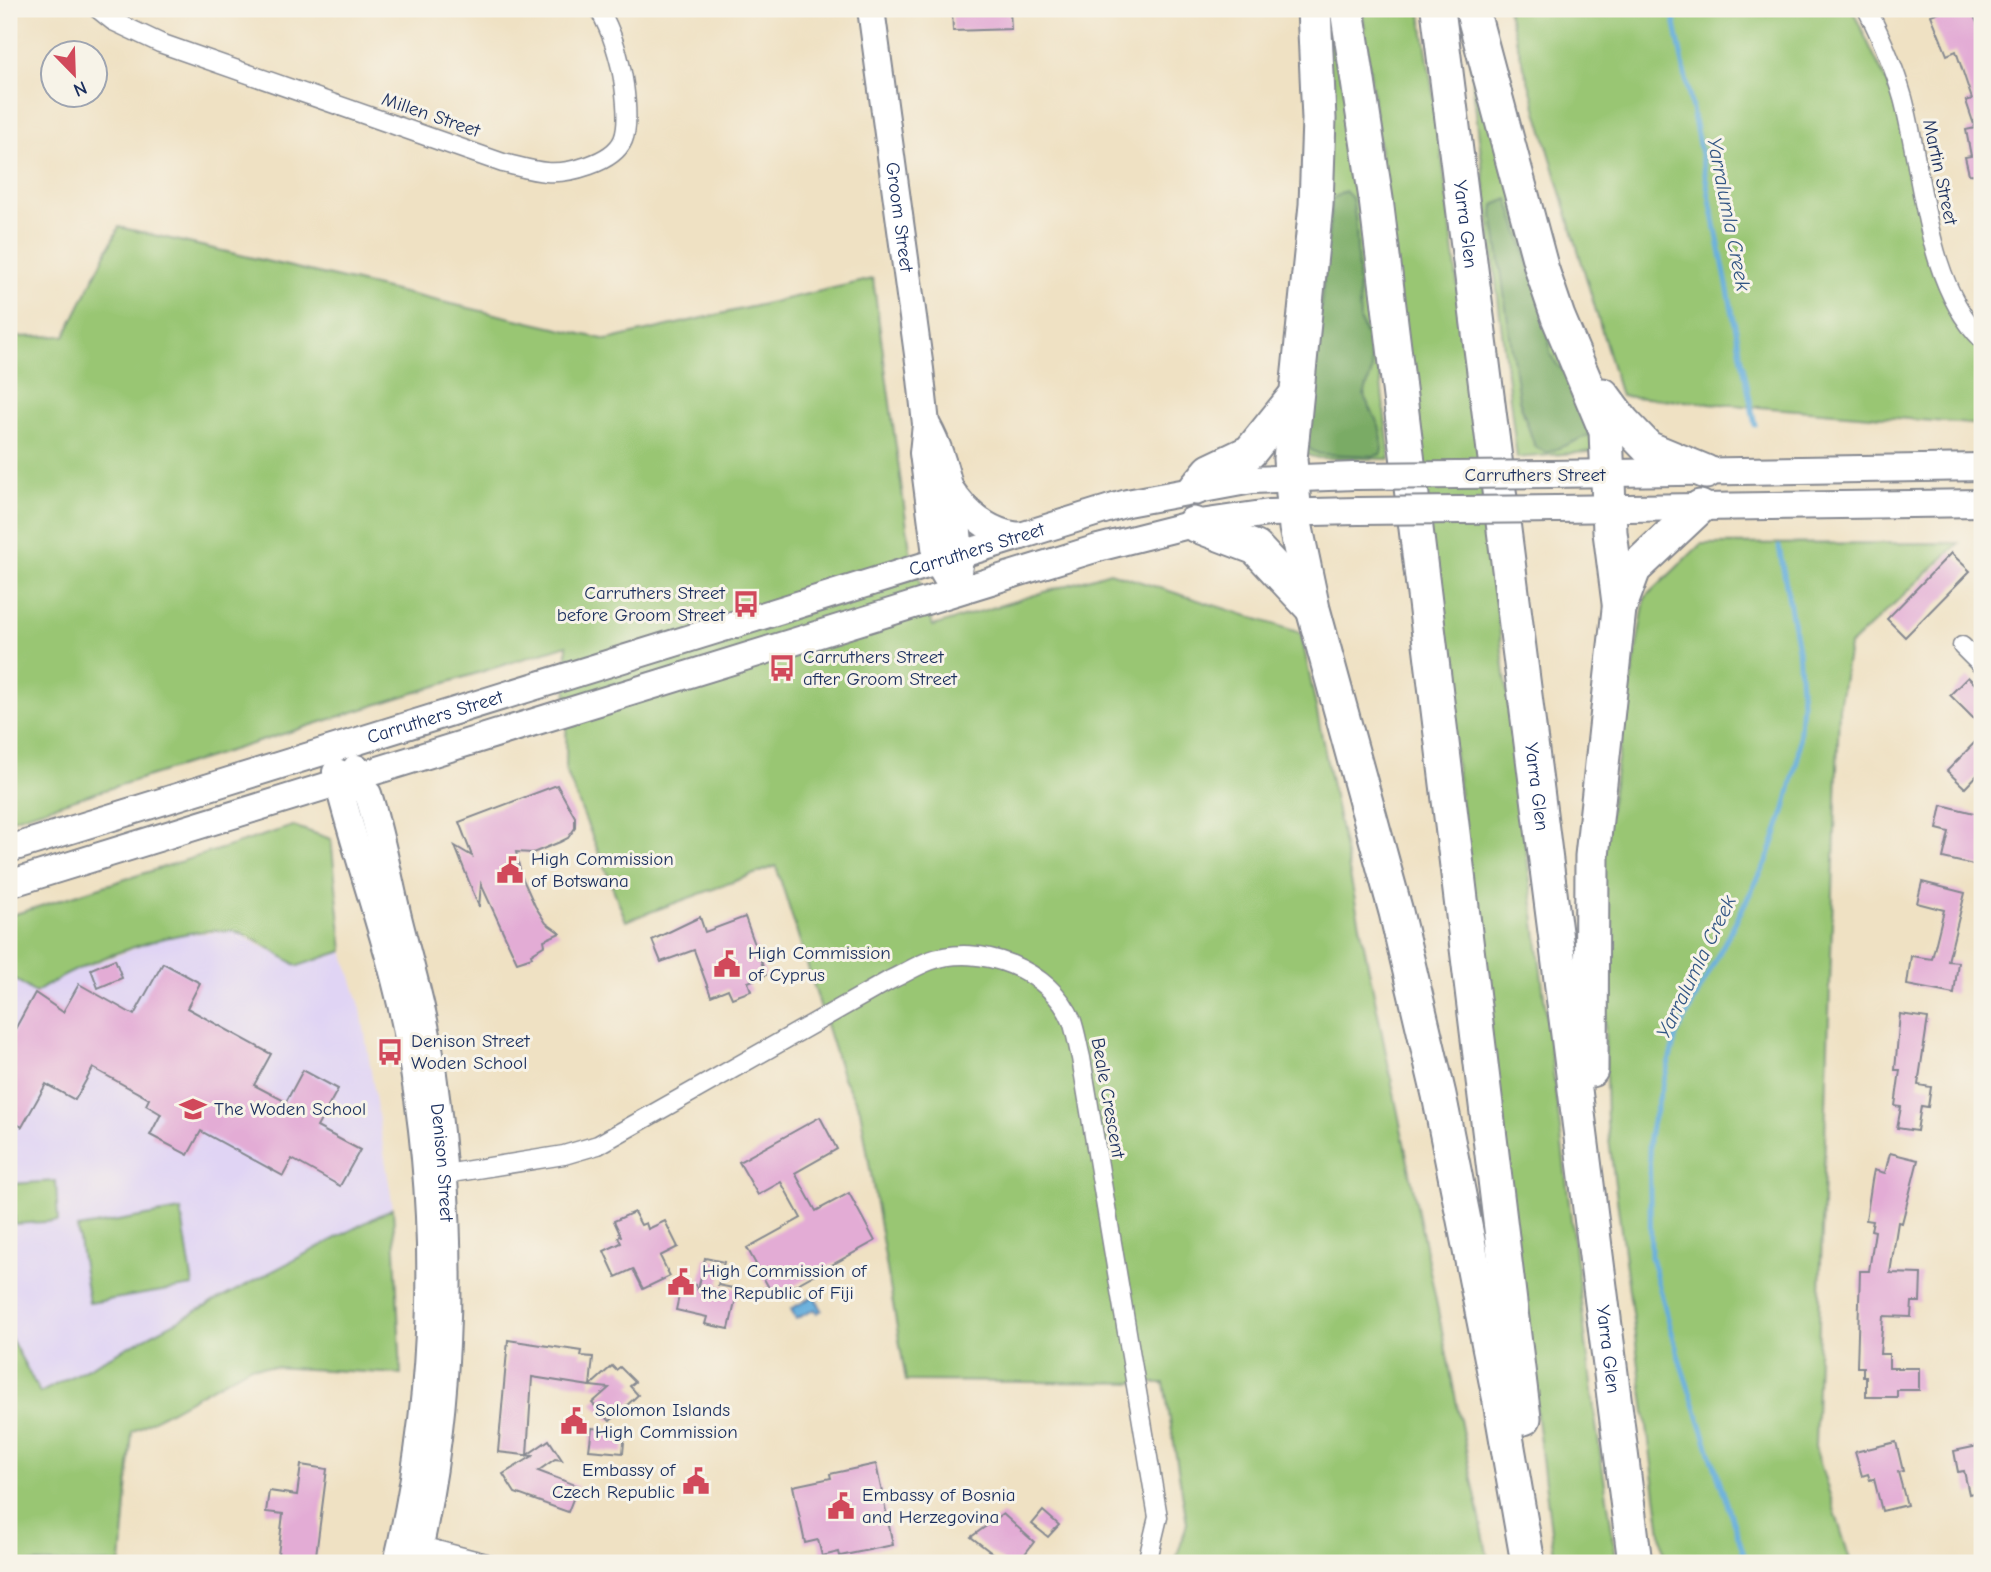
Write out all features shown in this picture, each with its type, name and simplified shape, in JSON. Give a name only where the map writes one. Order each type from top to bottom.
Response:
[{"type":"highway","points":[[1314,9],[1319,119],[1316,205],[1294,396],[1291,479],[1294,513],[1313,609],[1382,860],[1436,1081],[1499,1396],[1528,1563]]},
{"type":"highway","points":[[1348,9],[1377,212],[1541,1563]]},
{"type":"highway","name":"Yarra Glen","points":[[1438,9],[1635,1563]]},
{"type":"highway","points":[[1472,9],[1542,270],[1558,317],[1606,431],[1610,475],[1610,532],[1619,609],[1592,856],[1591,1223]]},
{"type":"highway","points":[[1577,358],[1623,422],[1648,448],[1706,472]]},
{"type":"highway","points":[[1196,488],[1210,471],[1250,452],[1294,396]]},
{"type":"highway","points":[[1619,609],[1634,569],[1700,507]]},
{"type":"highway","points":[[1193,524],[1256,548],[1313,609]]},
{"type":"main road","name":"Groom Street","points":[[869,10],[882,74],[926,424],[923,453],[937,562],[954,591]]},
{"type":"main road","name":"Groom Street","points":[[926,424],[940,447],[962,554],[954,591]]},
{"type":"main road","name":"Carruthers Street","points":[[9,849],[1126,503],[1196,488],[1252,480],[1355,476],[1610,475],[1982,467]]},
{"type":"main road","points":[[948,486],[960,504],[988,526],[1002,535],[1021,536]]},
{"type":"main road","name":"Carruthers Street","points":[[9,884],[954,591],[1098,548],[1193,524],[1269,513],[1982,503]]},
{"type":"main road","name":"Denison Street","points":[[379,735],[349,777],[342,797],[397,988],[409,1043],[435,1176],[450,1296],[440,1430],[409,1554]]},
{"type":"main road","points":[[302,758],[349,777],[370,798],[379,785],[421,755]]},
{"type":"main road","name":"Denison Street","points":[[370,798],[428,1040],[435,1176]]},
{"type":"main road","points":[[277,800],[344,806]]},
{"type":"street","name":"Millen Street","points":[[98,9],[113,21],[160,43],[503,163],[547,172],[580,167],[610,155],[623,140],[625,97],[621,64],[612,32],[599,9]]},
{"type":"street","name":"Martin Street","points":[[1867,9],[1883,41],[1903,98],[1931,231],[1946,279],[1962,316],[1982,339]]},
{"type":"street","points":[[1962,646],[1982,666]]},
{"type":"street","name":"Beale Crescent","points":[[435,1176],[564,1155],[598,1145],[890,980],[931,960],[959,955],[993,957],[1028,973],[1053,993],[1072,1020],[1081,1058],[1158,1517],[1147,1563]]},
{"type":"street","points":[[409,1554],[486,1563]]},
{"type":"shaded area","name":"The Woden School","points":[[234,931],[298,966],[343,951],[361,1009],[393,1208],[40,1393],[9,1335],[9,975],[35,993],[62,976],[170,935]]},
{"type":"green space","points":[[1323,9],[1332,9],[1353,147],[1390,459],[1318,458],[1304,454]]},
{"type":"green space","points":[[1362,9],[1420,9],[1423,27],[1440,139],[1596,1425],[1617,1563],[1555,1563]]},
{"type":"green space","points":[[1507,9],[1852,9],[1896,102],[1953,323],[1982,344],[1982,425],[1621,396]]},
{"type":"green space","points":[[1469,53],[1597,451],[1517,458]]},
{"type":"green space","points":[[1345,191],[1352,198],[1356,224],[1360,321],[1370,344],[1372,371],[1364,396],[1382,437],[1381,454],[1374,456],[1320,454],[1312,451],[1306,444],[1332,199]]},
{"type":"green space","points":[[1508,199],[1549,326],[1550,354],[1558,366],[1570,374],[1590,435],[1547,453],[1535,447],[1519,400],[1493,214],[1494,205]]},
{"type":"green space","points":[[119,227],[607,340],[873,279],[910,549],[933,626],[1110,572],[1301,633],[1489,1563],[1175,1563],[1187,1523],[1164,1383],[906,1381],[860,1109],[843,1078],[776,866],[626,921],[566,771],[567,645],[9,820],[9,337],[65,336]]},
{"type":"green space","points":[[1959,543],[1849,646],[1839,708],[1815,1447],[1851,1563],[1665,1563],[1607,1124],[1601,861],[1645,598],[1701,544]]},
{"type":"green space","points":[[293,826],[331,839],[343,951],[298,966],[238,932],[209,931],[184,934],[130,948],[103,958],[35,993],[9,975],[9,916]]},
{"type":"green space","points":[[56,1181],[58,1221],[15,1224],[12,1184]]},
{"type":"green space","points":[[393,1208],[401,1374],[251,1366],[132,1432],[121,1563],[9,1563],[9,1335],[40,1393]]},
{"type":"green space","points":[[181,1210],[193,1286],[89,1303],[77,1228]]},
{"type":"water","points":[[814,1296],[822,1310],[817,1313],[815,1309],[796,1319],[791,1309]]},
{"type":"building","points":[[952,9],[1010,9],[1011,29],[953,31]]},
{"type":"building","points":[[1946,9],[1971,9],[1982,34],[1982,175],[1969,174],[1965,157],[1971,156],[1966,130],[1975,128],[1966,101],[1972,99],[1956,51],[1947,55],[1931,15]]},
{"type":"building","points":[[1951,553],[1970,571],[1905,637],[1887,619]]},
{"type":"building","points":[[1968,677],[1982,691],[1982,727],[1950,695]]},
{"type":"building","points":[[1982,735],[1982,770],[1965,788],[1947,771]]},
{"type":"building","points":[[557,785],[575,817],[575,828],[568,838],[533,853],[516,852],[521,875],[535,906],[546,923],[560,933],[544,940],[545,945],[531,954],[532,957],[517,962],[481,884],[479,907],[455,846],[472,856],[459,822]]},
{"type":"building","points":[[1942,805],[1982,815],[1982,867],[1943,858],[1949,832],[1937,829]]},
{"type":"building","points":[[1922,882],[1965,893],[1948,961],[1958,962],[1954,994],[1907,985],[1911,956],[1932,959],[1944,910],[1917,903]]},
{"type":"building","points":[[700,917],[705,932],[745,917],[766,975],[748,982],[751,991],[732,998],[728,989],[711,996],[694,950],[661,962],[652,940]]},
{"type":"building","points":[[115,959],[122,978],[98,988],[91,969]]},
{"type":"building","points":[[163,963],[200,983],[187,1008],[271,1054],[254,1085],[286,1102],[303,1070],[338,1089],[317,1127],[360,1150],[340,1186],[292,1159],[283,1176],[201,1131],[188,1155],[150,1135],[161,1114],[146,1105],[149,1099],[93,1068],[75,1100],[46,1084],[22,1127],[9,1120],[9,1040],[35,993],[63,1012],[79,984],[134,1015]]},
{"type":"building","points":[[1900,1014],[1928,1018],[1918,1085],[1931,1087],[1928,1107],[1921,1106],[1917,1131],[1897,1128],[1901,1107],[1895,1106],[1900,1070],[1895,1070]]},
{"type":"building","points":[[820,1117],[837,1149],[795,1173],[816,1211],[849,1193],[875,1241],[774,1297],[747,1248],[801,1218],[781,1182],[758,1195],[739,1162]]},
{"type":"building","points":[[1890,1153],[1918,1160],[1902,1223],[1898,1222],[1890,1273],[1921,1274],[1920,1302],[1912,1302],[1911,1317],[1883,1316],[1880,1354],[1889,1354],[1889,1368],[1919,1368],[1919,1390],[1897,1390],[1897,1397],[1866,1397],[1863,1367],[1857,1367],[1860,1271],[1869,1271],[1875,1231],[1871,1230],[1873,1221],[1866,1220],[1874,1170],[1885,1173]]},
{"type":"building","points":[[634,1212],[641,1225],[646,1223],[648,1229],[665,1221],[678,1247],[660,1256],[670,1276],[643,1289],[633,1269],[616,1277],[604,1251],[621,1243],[618,1237],[621,1236],[614,1221]]},
{"type":"building","points":[[705,1258],[724,1262],[718,1285],[738,1289],[729,1329],[705,1324],[707,1317],[676,1310],[682,1282],[695,1285],[698,1290]]},
{"type":"building","points":[[508,1340],[582,1351],[581,1356],[593,1357],[590,1386],[532,1377],[527,1455],[549,1440],[562,1460],[555,1459],[538,1471],[578,1486],[568,1512],[515,1493],[503,1474],[533,1456],[498,1452]]},
{"type":"building","points":[[612,1366],[616,1370],[620,1367],[635,1382],[630,1386],[638,1395],[610,1421],[592,1403],[609,1388],[590,1386]]},
{"type":"building","points":[[592,1428],[625,1432],[623,1453],[589,1450]]},
{"type":"building","points":[[1896,1442],[1903,1471],[1898,1472],[1907,1505],[1882,1511],[1874,1479],[1870,1480],[1868,1474],[1862,1476],[1855,1452]]},
{"type":"building","points":[[1978,1446],[1979,1450],[1982,1450],[1982,1491],[1969,1494],[1964,1471],[1958,1472],[1954,1451]]},
{"type":"building","points":[[876,1464],[893,1545],[840,1556],[839,1552],[822,1556],[818,1540],[805,1543],[793,1486],[831,1478],[830,1474]]},
{"type":"building","points":[[301,1465],[327,1469],[315,1563],[277,1563],[283,1514],[266,1512],[269,1491],[297,1495]]},
{"type":"building","points":[[1043,1511],[1059,1525],[1048,1537],[1032,1524]]},
{"type":"building","points":[[1003,1514],[1034,1542],[1018,1563],[1005,1563],[971,1537]]},
{"type":"waterway","name":"Yarralumla Creek","points":[[1672,9],[1755,425]]},
{"type":"waterway","name":"Yarralumla Creek","points":[[1747,1563],[1681,1365],[1651,1257],[1649,1136],[1676,1036],[1767,861],[1785,809],[1798,757],[1802,702],[1798,649],[1779,547]]},
{"type":"place","name":"Carruthers Street before Groom Street","points":[[746,604]]},
{"type":"place","name":"Carruthers Street after Groom Street","points":[[782,668]]},
{"type":"place","name":"High Commission of Botswana","points":[[510,870]]},
{"type":"place","name":"High Commission of Cyprus","points":[[727,964]]},
{"type":"place","name":"Denison Street Woden School","points":[[390,1052]]},
{"type":"place","name":"The Woden School","points":[[193,1109]]},
{"type":"place","name":"High Commission of the Republic of Fiji","points":[[681,1282]]},
{"type":"place","name":"Solomon Islands High Commission","points":[[574,1421]]},
{"type":"place","name":"Embassy of Czech Republic","points":[[696,1481]]},
{"type":"place","name":"Embassy of Bosnia and Herzegovina","points":[[841,1506]]}]
